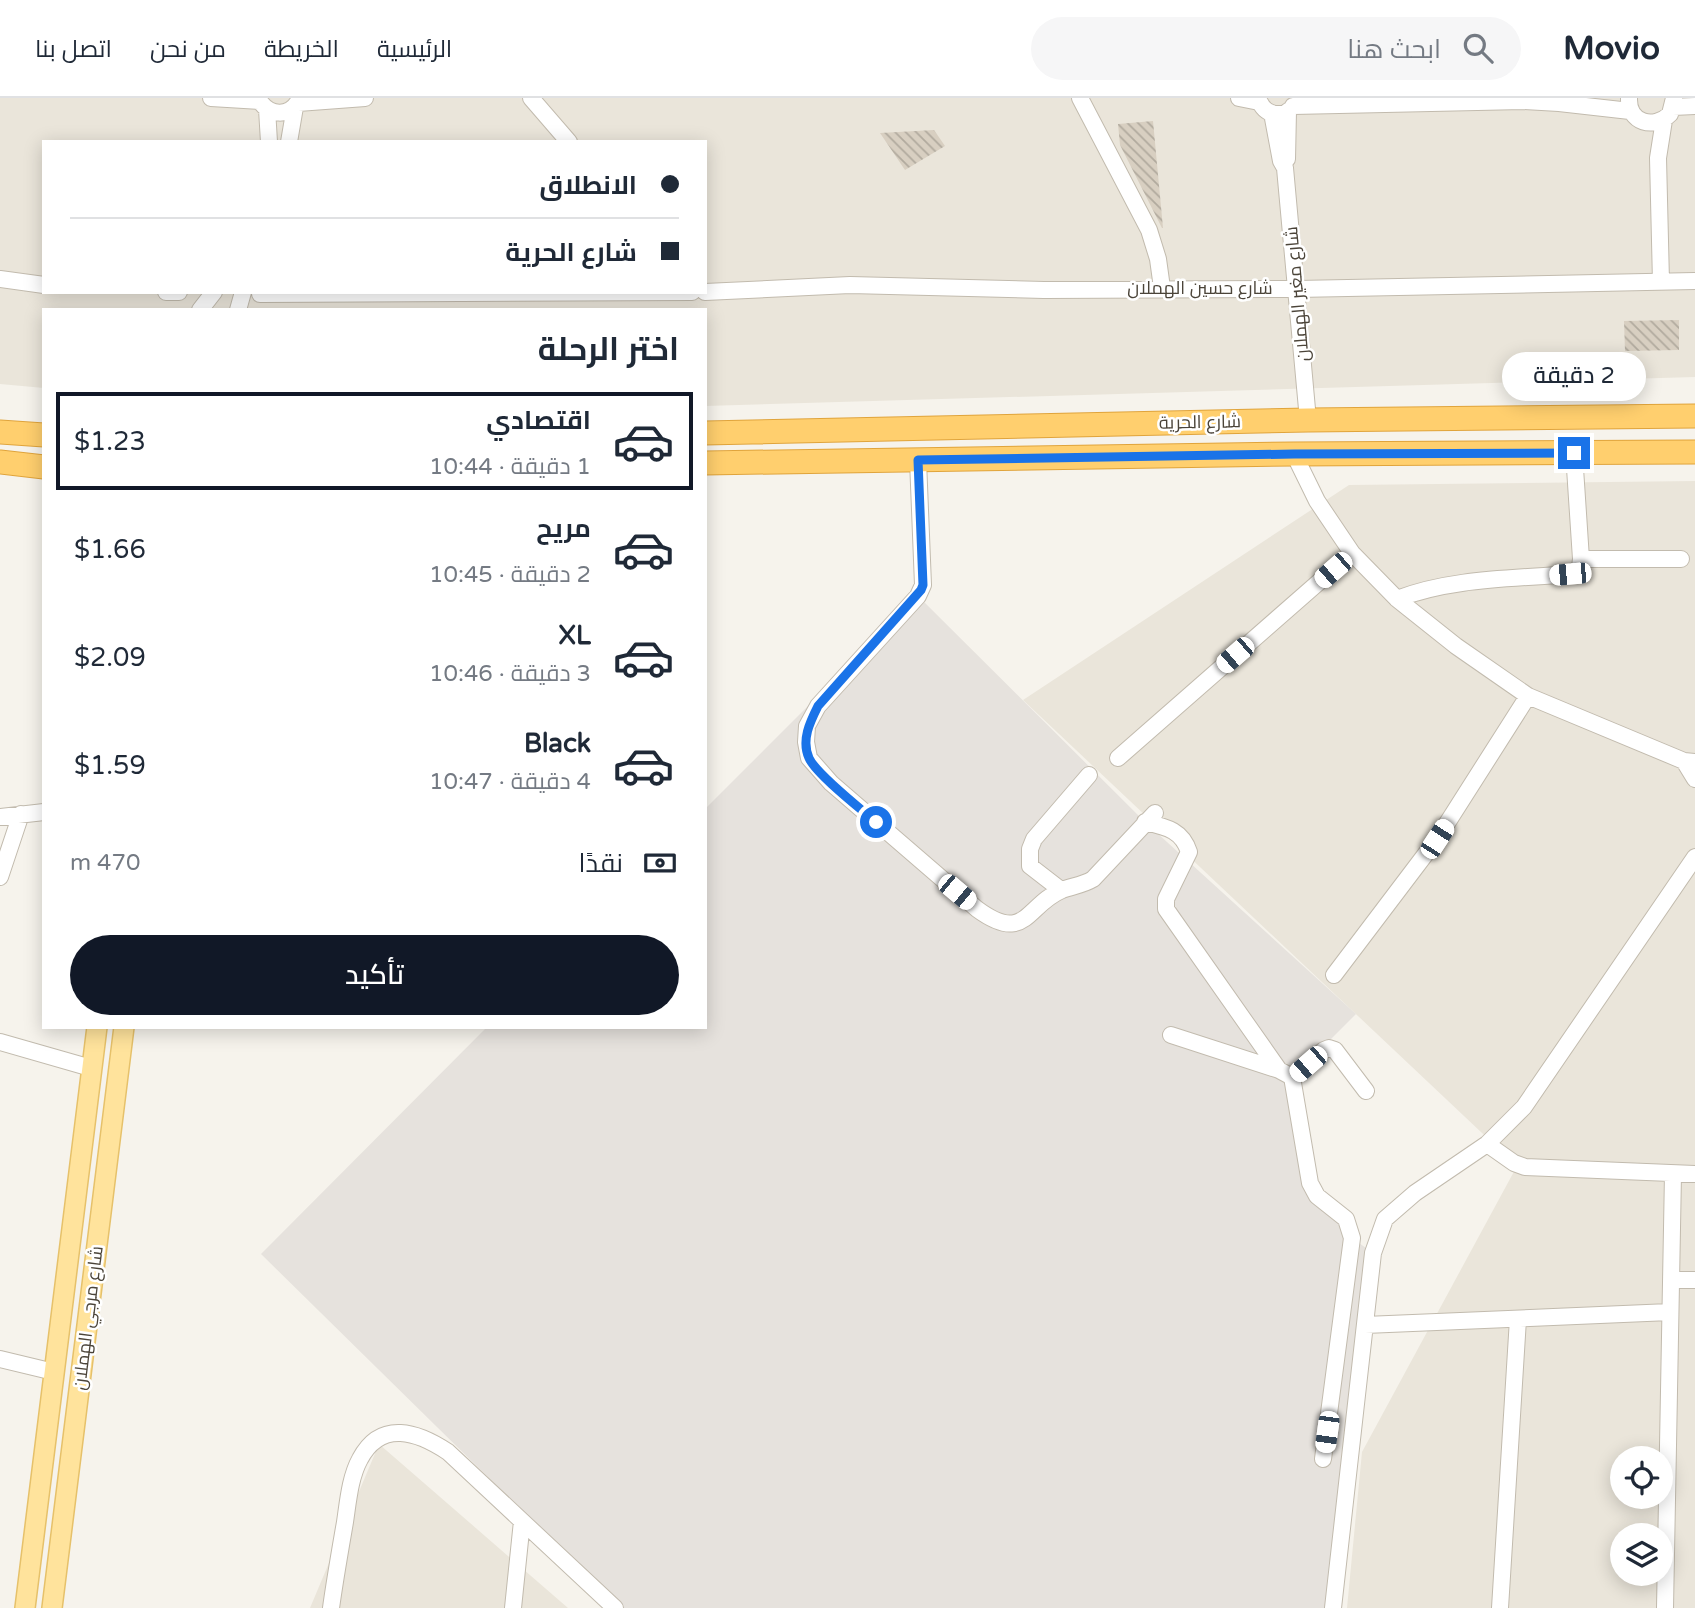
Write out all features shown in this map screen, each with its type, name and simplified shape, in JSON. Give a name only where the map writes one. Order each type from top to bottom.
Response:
[{"type":"highway","name":"شارع الحرية","points":[[707,433],[1308,420],[1695,416]]},
{"type":"highway","points":[[0,432],[42,435]]},
{"type":"highway","name":"شارع الحرية","points":[[707,463],[1294,454],[1695,452]]},
{"type":"highway","points":[[0,463],[42,467]]},
{"type":"main road","name":"شارع مرجي الهملان","points":[[25,1608],[97,1029]]},
{"type":"main road","name":"شارع مرجي الهملان","points":[[52,1608],[124,1029]]},
{"type":"street","points":[[211,98],[261,103],[284,113],[298,103],[365,98]]},
{"type":"street","points":[[531,98],[567,140]]},
{"type":"street","points":[[1080,98],[1149,230],[1158,259],[1162,288]]},
{"type":"street","points":[[1238,98],[1259,100],[1265,109],[1523,101],[1633,110],[1649,124],[1671,108],[1695,106]]},
{"type":"street","points":[[261,103],[269,140]]},
{"type":"street","points":[[289,140],[298,103]]},
{"type":"street","name":"شارع مغير الهملان","points":[[1288,107],[1285,169],[1308,420]]},
{"type":"street","points":[[1661,282],[1658,158],[1671,108]]},
{"type":"street","points":[[1633,110],[1658,158]]},
{"type":"street","points":[[0,279],[42,285]]},
{"type":"street","name":"شارع حسين الهملان","points":[[707,292],[849,285],[1044,290],[1297,289],[1695,281]]},
{"type":"street","points":[[202,308],[212,294]]},
{"type":"street","points":[[259,299],[604,294]]},
{"type":"street","points":[[1397,599],[1420,590],[1443,586],[1570,574],[1580,566],[1574,453]]},
{"type":"street","points":[[1294,454],[1317,501],[1352,553],[1397,599],[1456,646],[1528,696],[1689,762],[1695,779]]},
{"type":"street","points":[[918,460],[923,585],[918,596],[818,706],[807,726],[809,758],[839,790],[989,917],[1004,923],[1022,921],[1060,890],[1085,884],[1093,879],[1150,818],[1185,838],[1189,852],[1166,899],[1166,909],[1285,1074],[1310,1182],[1317,1196],[1346,1219],[1352,1238],[1323,1459]]},
{"type":"street","points":[[1118,758],[1352,553]]},
{"type":"street","points":[[1581,559],[1681,559]]},
{"type":"street","points":[[1334,975],[1437,839],[1528,696]]},
{"type":"street","points":[[1060,890],[1030,866],[1030,849],[1034,839],[1089,775]]},
{"type":"street","points":[[0,817],[42,813]]},
{"type":"street","points":[[0,877],[21,814]]},
{"type":"street","points":[[1333,1608],[1373,1253],[1385,1219],[1415,1193],[1487,1144],[1524,1107],[1695,857]]},
{"type":"street","points":[[1171,1035],[1285,1074]]},
{"type":"street","points":[[0,1042],[91,1068]]},
{"type":"street","points":[[1285,1074],[1329,1048],[1335,1050],[1366,1091]]},
{"type":"street","points":[[1487,1144],[1524,1167],[1695,1174]]},
{"type":"street","points":[[1665,1608],[1673,1174]]},
{"type":"street","points":[[1671,1280],[1695,1280]]},
{"type":"street","points":[[1365,1325],[1670,1312]]},
{"type":"street","points":[[1500,1608],[1518,1319]]},
{"type":"street","points":[[0,1359],[54,1371]]},
{"type":"street","points":[[331,1608],[351,1483],[358,1460],[368,1445],[378,1438],[400,1433],[413,1433],[448,1452],[615,1608]]},
{"type":"street","points":[[513,1608],[522,1521]]},
{"type":"shaded area","points":[[0,98],[1695,98],[1695,377],[707,406],[707,308],[42,308],[42,388],[0,384]]},
{"type":"shaded area","points":[[1695,481],[1695,1608],[1347,1608],[1362,1452],[1517,1166],[1023,700],[1349,485]]},
{"type":"shaded area","points":[[918,596],[1145,822],[1356,1014],[1292,1078],[1310,1183],[1352,1238],[1373,1253],[1333,1608],[621,1608],[261,1254],[485,1029],[707,1029],[707,807]]},
{"type":"shaded area","points":[[379,1444],[568,1608],[310,1608]]},
{"type":"building","points":[[1153,121],[1163,228],[1120,145],[1118,124]]},
{"type":"building","points":[[934,130],[945,146],[905,170],[880,133]]},
{"type":"building","points":[[1679,320],[1679,350],[1625,351],[1624,321]]},
{"type":"route","points":[[876,822],[831,783],[809,758],[807,726],[818,706],[921,590],[923,585],[918,460],[1574,453]]}]
